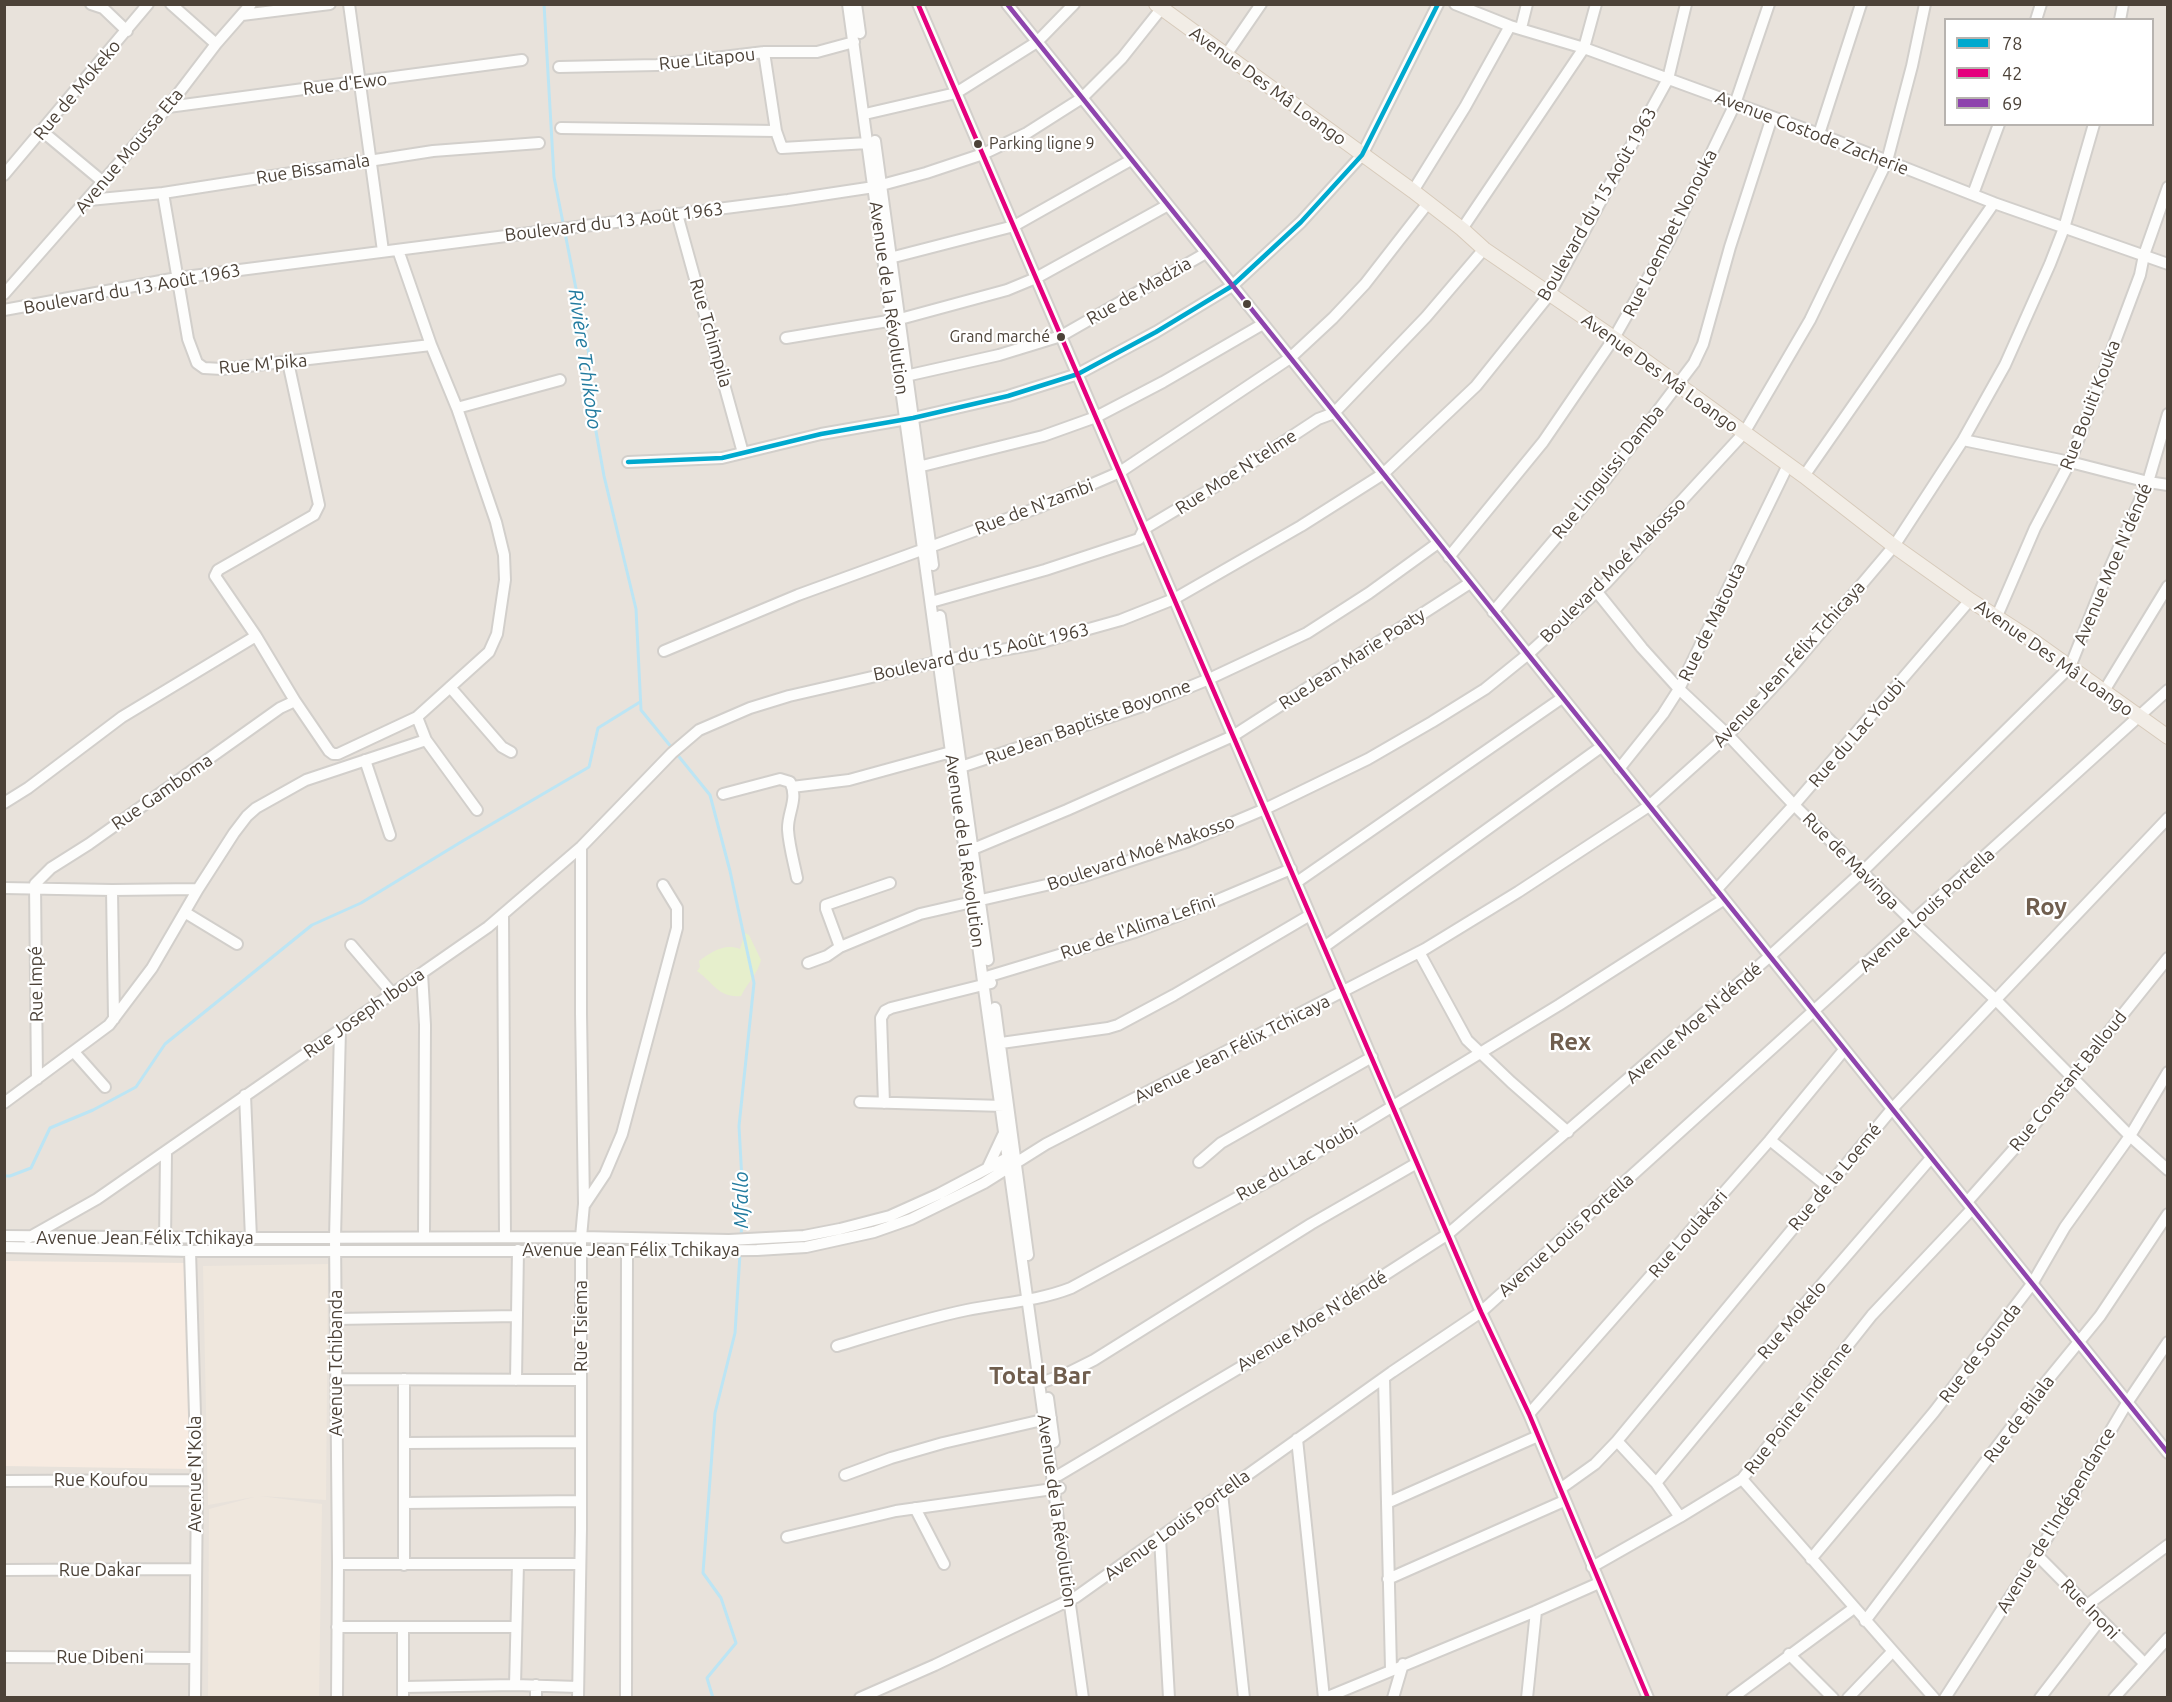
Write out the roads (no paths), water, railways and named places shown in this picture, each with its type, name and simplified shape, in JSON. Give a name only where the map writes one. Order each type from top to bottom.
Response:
[{"type":"main road","name":"Avenue Des Mâ Loango","points":[[1161,6],[1413,191],[1484,249],[1614,338],[1804,476],[1894,546],[2168,737]]},
{"type":"street","name":"Rue de Mokeko","points":[[4,176],[148,4]]},
{"type":"street","points":[[171,4],[216,44]]},
{"type":"street","name":"Avenue Moussa Eta","points":[[4,294],[168,107],[216,44],[251,4]]},
{"type":"street","points":[[242,15],[330,4]]},
{"type":"street","points":[[349,4],[383,251]]},
{"type":"street","name":"Avenue de la Révolution","points":[[848,4],[868,113],[868,143],[878,186]]},
{"type":"street","name":"Avenue de la Révolution","points":[[856,4],[903,376],[1043,1382],[1083,1698]]},
{"type":"street","points":[[918,4],[1481,1312],[1529,1414],[1648,1698]]},
{"type":"street","points":[[1007,4],[2168,1453]]},
{"type":"street","points":[[868,113],[956,93],[1037,42],[1074,4]]},
{"type":"street","points":[[1226,55],[1261,4]]},
{"type":"street","points":[[628,462],[722,458],[821,434],[909,418],[1008,396],[1078,374],[1156,332],[1232,285],[1301,222],[1362,155],[1438,4]]},
{"type":"street","name":"Avenue Costode Zacherie","points":[[1455,4],[1509,26],[1584,48],[1819,134],[1994,203],[2168,264]]},
{"type":"street","points":[[1521,28],[1527,4]]},
{"type":"street","points":[[1462,229],[1584,48],[1596,4]]},
{"type":"street","name":"Boulevard du 15 Août 1963","points":[[672,753],[699,730],[766,702],[942,661],[1035,644],[1121,620],[1174,599],[1301,526],[1383,474],[1476,386],[1549,294],[1668,79],[1686,4]]},
{"type":"street","name":"Rue Loembet Nonouka","points":[[1449,557],[1544,442],[1614,338],[1669,241],[1736,104],[1769,4]]},
{"type":"street","points":[[1819,134],[1861,4]]},
{"type":"street","name":"Boulevard Moé Makosso","points":[[808,963],[827,956],[840,947],[920,914],[1081,878],[1189,841],[1265,809],[1368,759],[1432,723],[1485,689],[1527,655],[1596,592],[1744,433],[1810,320],[1887,161],[1912,66],[1924,4]]},
{"type":"street","points":[[100,6],[127,31]]},
{"type":"street","name":"Boulevard du 13 Août 1963","points":[[4,310],[177,279],[878,186],[983,154],[1027,133],[1082,98],[1122,58],[1161,6]]},
{"type":"street","points":[[1413,191],[1465,107],[1509,26]]},
{"type":"street","name":"Rue Litapou","points":[[559,67],[657,65],[764,52],[817,52],[854,42]]},
{"type":"street","points":[[764,52],[776,130],[782,148],[868,143]]},
{"type":"street","name":"Rue d'Ewo","points":[[168,107],[522,60]]},
{"type":"street","name":"Rue Linguissi Damba","points":[[1493,612],[1606,479],[1694,363],[1703,344],[1730,247],[1772,117]]},
{"type":"street","points":[[1972,194],[1998,126]]},
{"type":"street","name":"Avenue Jean Félix Tchicaya","points":[[1011,1161],[1419,952],[1518,892],[1649,806],[1728,735],[1790,669],[1894,546],[1963,440],[2006,365],[2064,228],[2093,126]]},
{"type":"street","points":[[561,128],[776,130]]},
{"type":"street","points":[[42,132],[102,181]]},
{"type":"street","name":"Rue Bissamala","points":[[88,200],[163,193],[433,151],[539,143]]},
{"type":"street","points":[[888,259],[1014,226],[1131,160]]},
{"type":"street","name":"Rue Bouiti Kouka","points":[[1997,616],[2035,528],[2070,462],[2140,275],[2144,255],[2168,187]]},
{"type":"street","name":"Rue M'pika","points":[[163,193],[188,339],[197,363],[204,368],[222,369],[431,345]]},
{"type":"street","name":"Rue de N'zambi","points":[[664,651],[798,595],[1037,508],[1120,472],[1290,358],[1365,284],[1428,203]]},
{"type":"street","points":[[1804,476],[1994,203]]},
{"type":"street","points":[[786,338],[896,319],[1007,290],[1036,278],[1168,205]]},
{"type":"street","name":"Rue Tchimpila","points":[[677,214],[743,453]]},
{"type":"street","name":"Rue Moe N'telme","points":[[934,601],[1045,570],[1139,539],[1144,529],[1221,483],[1318,419],[1334,412],[1426,317],[1484,249]]},
{"type":"street","points":[[288,362],[319,505],[317,511],[314,515],[218,570],[215,576],[256,636],[295,701],[329,752],[333,754],[346,752],[417,717],[489,652],[497,634],[505,580],[504,555],[496,522],[457,408],[431,345],[398,250]]},
{"type":"street","name":"Rue de Madzia","points":[[903,376],[999,356],[1061,336],[1206,253]]},
{"type":"street","points":[[916,468],[1043,436],[1096,417],[1163,382],[1263,324]]},
{"type":"street","points":[[457,408],[560,380]]},
{"type":"street","name":"Avenue Moe N'déndé","points":[[1055,1476],[1251,1360],[1448,1234],[1769,957],[1863,871],[2070,668],[2105,579],[2148,483],[2168,414]]},
{"type":"street","points":[[1963,440],[2070,462],[2148,483],[2168,485]]},
{"type":"street","name":"Rue de Matouta","points":[[1619,769],[1663,714],[1679,689],[1788,465]]},
{"type":"street","name":"RueJean Baptiste Boyonne","points":[[957,769],[1148,704],[1209,679],[1306,633],[1369,593],[1438,543]]},
{"type":"street","name":"RueJean Marie Poaty","points":[[969,851],[1233,736],[1470,583]]},
{"type":"street","points":[[2104,691],[2168,586]]},
{"type":"street","name":"Rue de Mavinga","points":[[1596,592],[1679,689],[1728,735],[1794,805],[1913,922],[1996,1000],[2130,1136],[2168,1170]]},
{"type":"street","name":"Rue du Lac Youbi","points":[[1716,890],[1794,805],[1970,600]]},
{"type":"street","points":[[4,803],[28,788],[122,717],[256,636]]},
{"type":"street","name":"Avenue de la Révolution","points":[[942,661],[951,753],[957,769]]},
{"type":"street","points":[[450,687],[502,747],[512,752]]},
{"type":"street","name":"Avenue Louis Portella","points":[[860,1698],[1072,1600],[1384,1378],[1481,1312],[1814,1013],[2168,690]]},
{"type":"street","points":[[1296,882],[1562,698]]},
{"type":"street","name":"Rue Gamboma","points":[[34,888],[51,868],[89,844],[280,708],[295,701]]},
{"type":"street","points":[[417,717],[426,740],[477,810]]},
{"type":"street","points":[[4,1103],[104,1030],[114,1019],[152,968],[234,833],[255,808],[306,780],[426,740]]},
{"type":"street","points":[[1324,947],[1601,747]]},
{"type":"street","name":"Rue Joseph Iboua","points":[[28,1238],[97,1199],[166,1152],[503,914],[581,847],[672,753]]},
{"type":"street","points":[[792,787],[849,780],[951,753]]},
{"type":"street","points":[[365,760],[390,835]]},
{"type":"street","points":[[723,794],[780,779],[790,782],[793,810],[788,829],[796,878]]},
{"type":"street","name":"Rue de la Loemé","points":[[1560,1489],[1595,1464],[1617,1441],[1892,1109],[2168,818]]},
{"type":"street","name":"Rue Tsiema","points":[[578,1692],[581,1237],[584,1204],[581,847]]},
{"type":"street","name":"Rue de l'Alima Lefini","points":[[884,1103],[881,1018],[885,1011],[987,981],[1135,932],[1291,869]]},
{"type":"street","points":[[840,947],[826,905],[890,883]]},
{"type":"street","points":[[584,1204],[605,1174],[622,1134],[677,928],[676,908],[663,885]]},
{"type":"street","points":[[4,888],[198,889]]},
{"type":"street","name":"Rue Impé","points":[[34,888],[38,1079]]},
{"type":"street","points":[[112,890],[114,1019]]},
{"type":"street","name":"Rue du Lac Youbi","points":[[837,1346],[915,1322],[1054,1295],[1071,1288],[1283,1173],[1481,1053],[1723,900]]},
{"type":"street","points":[[186,913],[237,945]]},
{"type":"street","points":[[503,914],[505,1237]]},
{"type":"street","points":[[996,1044],[1118,1025],[1174,995],[1310,915]]},
{"type":"street","points":[[351,945],[392,993]]},
{"type":"street","points":[[1419,952],[1467,1040],[1510,1083],[1568,1132]]},
{"type":"street","name":"Rue Constant Balloud","points":[[1969,1206],[2168,958]]},
{"type":"street","points":[[422,973],[425,1025],[424,1237]]},
{"type":"street","name":"Avenue Tchibanda","points":[[337,1698],[335,1244],[340,1029]]},
{"type":"street","name":"Rue Loulakari","points":[[1529,1414],[1770,1140],[1844,1050]]},
{"type":"street","points":[[74,1052],[105,1087]]},
{"type":"street","points":[[1199,1162],[1221,1143],[1372,1057]]},
{"type":"street","name":"Rue de Sounda","points":[[1811,1559],[1934,1412],[2032,1284],[2065,1227],[2130,1136],[2168,1072]]},
{"type":"street","points":[[245,1095],[251,1238]]},
{"type":"street","points":[[860,1102],[1004,1106]]},
{"type":"street","name":"Avenue de la Révolution","points":[[1004,1106],[1004,1132],[1011,1161],[1013,1193],[1031,1299]]},
{"type":"street","points":[[988,1168],[1004,1132]]},
{"type":"street","points":[[1770,1140],[1827,1186]]},
{"type":"street","points":[[165,1250],[166,1152]]},
{"type":"street","name":"Rue Mokelo","points":[[1656,1483],[1791,1320],[1931,1158]]},
{"type":"street","name":"Avenue Jean Félix Tchikaya","points":[[4,1247],[190,1251],[424,1237],[729,1240],[804,1236],[840,1230],[890,1216],[988,1168],[1011,1161]]},
{"type":"street","name":"Avenue Jean Félix Tchikaya","points":[[4,1236],[28,1238],[251,1238],[335,1244],[581,1251],[757,1250],[806,1247],[884,1229],[911,1219],[984,1183],[1011,1161]]},
{"type":"street","points":[[1043,1382],[1082,1367],[1129,1340],[1311,1224],[1417,1163]]},
{"type":"street","points":[[984,1183],[1002,1186],[1013,1193]]},
{"type":"street","name":"Rue Pointe Indienne","points":[[1592,1566],[1742,1479],[1872,1315],[1969,1206]]},
{"type":"street","name":"Rue de Bilala","points":[[1865,1621],[2119,1289],[2168,1214]]},
{"type":"street","points":[[516,1380],[518,1250]]},
{"type":"street","name":"Avenue N'Kola","points":[[190,1251],[197,1480],[195,1698]]},
{"type":"street","points":[[626,1698],[627,1251]]},
{"type":"street","points":[[336,1319],[517,1316]]},
{"type":"street","name":"Avenue de l'Indépendance","points":[[1945,1698],[2037,1555],[2127,1403],[2168,1342]]},
{"type":"street","points":[[1384,1378],[1391,1669]]},
{"type":"street","points":[[336,1379],[580,1380]]},
{"type":"street","points":[[404,1379],[404,1565]]},
{"type":"street","points":[[845,1475],[891,1458],[943,1443],[1047,1418]]},
{"type":"street","points":[[1387,1503],[1538,1436]]},
{"type":"street","points":[[1297,1440],[1324,1698],[1599,1583]]},
{"type":"street","points":[[1617,1441],[1656,1483],[1680,1517]]},
{"type":"street","points":[[404,1443],[580,1442]]},
{"type":"street","points":[[1742,1479],[1934,1698]]},
{"type":"street","name":"Rue Koufou","points":[[4,1481],[197,1480]]},
{"type":"street","points":[[787,1537],[896,1511],[1057,1489]]},
{"type":"street","points":[[1222,1493],[1244,1698]]},
{"type":"street","points":[[404,1503],[581,1501]]},
{"type":"street","points":[[1388,1579],[1564,1501]]},
{"type":"street","points":[[915,1508],[944,1564]]},
{"type":"street","points":[[1160,1538],[1169,1698]]},
{"type":"street","points":[[2087,1605],[2168,1545]]},
{"type":"street","name":"Rue Inoni","points":[[2037,1555],[2144,1663]]},
{"type":"street","points":[[338,1564],[580,1564]]},
{"type":"street","points":[[515,1685],[518,1564]]},
{"type":"street","name":"Rue Dakar","points":[[4,1570],[195,1569]]},
{"type":"street","name":"Avenue de la Révolution","points":[[1072,1600],[1090,1698]]},
{"type":"street","points":[[1732,1698],[1854,1608]]},
{"type":"street","points":[[1527,1698],[1536,1611]]},
{"type":"street","points":[[2040,1698],[2100,1620]]},
{"type":"street","points":[[337,1627],[516,1627]]},
{"type":"street","points":[[403,1627],[403,1692],[515,1685],[536,1685],[578,1692]]},
{"type":"street","points":[[2114,1698],[2168,1638]]},
{"type":"street","points":[[1848,1698],[1892,1652]]},
{"type":"street","points":[[1789,1654],[1833,1698]]},
{"type":"street","name":"Rue Dibeni","points":[[4,1657],[195,1658]]},
{"type":"street","points":[[1393,1698],[1403,1664]]},
{"type":"street","points":[[536,1685],[536,1698]]},
{"type":"waterway","name":"Rivière Tchikobo","points":[[544,4],[554,177],[591,365],[590,398],[604,476],[636,609],[641,710],[672,748]]},
{"type":"waterway","points":[[4,1176],[31,1168],[50,1128],[93,1110],[136,1087],[165,1044],[312,925],[361,903],[589,767],[598,728],[640,702]]},
{"type":"waterway","name":"Mfallo","points":[[676,753],[710,795],[730,871],[754,983],[739,1126],[743,1199],[741,1238]]},
{"type":"waterway","name":"Mfallo","points":[[713,1698],[707,1678],[736,1643],[721,1598],[703,1573],[715,1413],[735,1333],[740,1254]]},
{"type":"place","name":"Parking ligne 9","points":[[978,144]]},
{"type":"place","name":"Grand marché","points":[[1061,337]]},
{"type":"district","name":"Roy","points":[[2046,907]]},
{"type":"district","name":"Rex","points":[[1570,1042]]},
{"type":"district","name":"Total Bar","points":[[1040,1376]]}]
